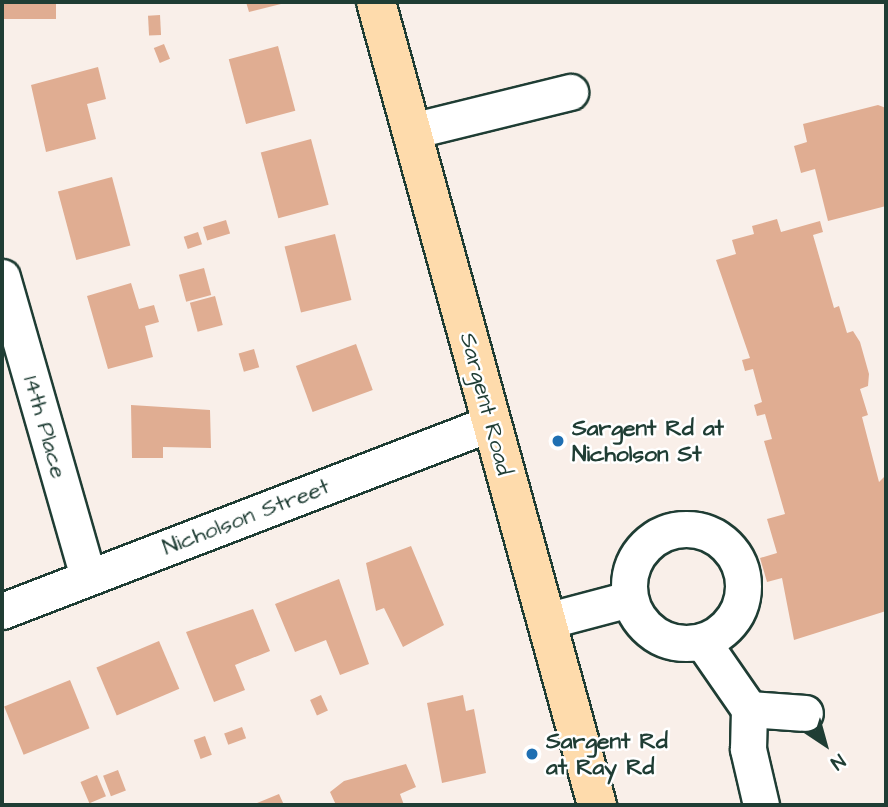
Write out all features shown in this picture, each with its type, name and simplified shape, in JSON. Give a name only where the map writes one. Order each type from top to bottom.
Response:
[{"type":"main road","name":"Sargent Road","points":[[376,2],[597,805]]},
{"type":"street","points":[[411,131],[570,92]]},
{"type":"street","name":"14th Place","points":[[2,276],[89,577]]},
{"type":"street","name":"Nicholson Street","points":[[2,611],[491,423]]},
{"type":"street","points":[[695,530],[713,536],[728,548],[743,583],[732,619],[702,641],[665,640],[637,617],[629,599],[634,563],[659,536],[695,530]]},
{"type":"street","points":[[546,621],[629,599]]},
{"type":"street","points":[[702,641],[749,709],[748,750],[761,805]]},
{"type":"street","points":[[749,709],[804,713]]},
{"type":"building","points":[[3,2],[56,2],[56,19],[3,19]]},
{"type":"building","points":[[246,2],[285,2],[285,3],[249,12]]},
{"type":"building","points":[[160,15],[161,35],[149,36],[148,16]]},
{"type":"building","points":[[164,44],[170,59],[160,63],[154,48]]},
{"type":"building","points":[[278,46],[295,111],[246,124],[229,59]]},
{"type":"building","points":[[98,67],[106,99],[87,104],[96,139],[46,152],[31,85]]},
{"type":"building","points":[[878,105],[886,108],[886,206],[828,221],[815,169],[801,173],[794,146],[807,142],[803,124]]},
{"type":"building","points":[[311,139],[329,205],[278,218],[261,152]]},
{"type":"building","points":[[112,177],[130,246],[76,260],[58,191]]},
{"type":"building","points":[[777,219],[781,232],[820,221],[823,232],[813,235],[834,308],[839,306],[847,333],[853,331],[860,342],[869,374],[868,386],[860,389],[868,415],[862,417],[879,482],[886,475],[886,611],[794,640],[782,578],[767,582],[760,558],[777,553],[767,519],[785,514],[764,441],[772,439],[765,414],[757,416],[754,405],[762,402],[753,369],[745,371],[742,360],[750,358],[716,260],[736,254],[732,240],[754,234],[752,226]]},
{"type":"building","points":[[226,220],[230,233],[207,240],[203,227]]},
{"type":"building","points":[[198,232],[202,244],[188,249],[184,237]]},
{"type":"building","points":[[335,234],[351,300],[301,313],[285,247]]},
{"type":"building","points":[[204,268],[211,295],[186,302],[179,275]]},
{"type":"building","points":[[131,283],[139,309],[154,305],[159,322],[145,326],[153,357],[108,369],[87,296]]},
{"type":"building","points":[[215,296],[223,325],[198,332],[190,303]]},
{"type":"building","points":[[356,344],[373,390],[313,412],[296,366]]},
{"type":"building","points":[[254,349],[259,367],[244,372],[239,353]]},
{"type":"building","points":[[131,405],[210,410],[211,448],[163,447],[163,458],[132,458]]},
{"type":"building","points":[[411,546],[444,625],[403,647],[384,608],[376,611],[366,563]]},
{"type":"building","points":[[339,579],[369,664],[340,675],[326,640],[295,652],[275,604]]},
{"type":"building","points":[[253,609],[270,651],[235,665],[245,690],[214,702],[186,632]]},
{"type":"building","points":[[159,641],[179,689],[117,715],[96,668]]},
{"type":"building","points":[[70,680],[89,728],[24,755],[4,707]]},
{"type":"building","points":[[321,695],[328,711],[317,715],[310,700]]},
{"type":"building","points":[[463,695],[466,711],[474,709],[486,773],[442,783],[427,703]]},
{"type":"building","points":[[242,727],[246,738],[228,745],[224,733]]},
{"type":"building","points":[[205,736],[212,755],[201,759],[194,740]]},
{"type":"building","points":[[406,764],[416,787],[400,794],[404,805],[336,805],[330,792],[344,781]]},
{"type":"building","points":[[118,770],[126,791],[111,796],[103,776]]},
{"type":"building","points":[[97,775],[106,796],[89,803],[80,782]]},
{"type":"building","points":[[279,794],[284,805],[252,805]]},
{"type":"place","name":"Sargent Rd at Nicholson St","points":[[558,441]]},
{"type":"place","name":"Sargent Rd at Ray Rd","points":[[532,754]]}]
